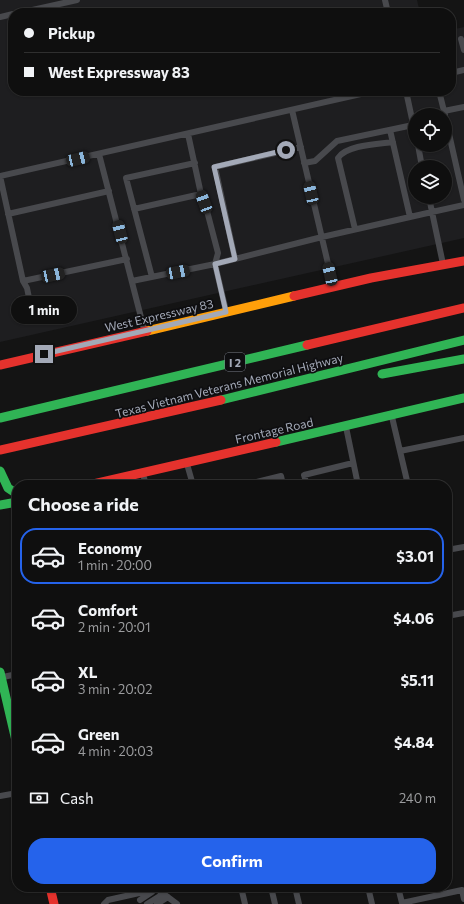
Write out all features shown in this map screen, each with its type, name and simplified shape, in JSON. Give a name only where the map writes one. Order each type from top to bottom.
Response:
[{"type":"main road","name":"West Expressway 83","points":[[0,365],[371,278],[464,261]]},
{"type":"main road","name":"Texas Vietnam Veterans Memorial Highway","points":[[3,417],[464,308]]},
{"type":"main road","name":"Texas Vietnam Veterans Memorial Highway","points":[[0,450],[176,411],[464,340]]},
{"type":"main road","points":[[6,374],[30,358]]},
{"type":"main road","points":[[371,376],[464,359]]},
{"type":"main road","points":[[176,411],[316,386]]},
{"type":"main road","name":"Frontage Road","points":[[109,480],[464,398]]},
{"type":"main road","points":[[0,472],[3,483],[12,491]]},
{"type":"main road","points":[[0,506],[12,503]]},
{"type":"main road","points":[[1,674],[12,723]]},
{"type":"main road","points":[[51,892],[54,904]]},
{"type":"lane","points":[[41,8],[77,0]]},
{"type":"lane","points":[[461,39],[464,50]]},
{"type":"lane","points":[[33,317],[27,288],[23,281],[0,176],[352,96]]},
{"type":"lane","points":[[407,96],[410,108]]},
{"type":"lane","points":[[440,96],[443,108]]},
{"type":"lane","points":[[452,111],[464,107]]},
{"type":"lane","points":[[292,110],[333,287]]},
{"type":"lane","points":[[304,163],[315,162],[337,141],[408,126]]},
{"type":"lane","points":[[390,130],[410,217]]},
{"type":"lane","points":[[188,134],[201,194],[218,254],[215,264],[226,312]]},
{"type":"lane","points":[[355,229],[338,158],[341,153],[350,149],[393,142]]},
{"type":"lane","points":[[452,146],[464,200]]},
{"type":"lane","points":[[235,259],[214,167],[301,147]]},
{"type":"lane","points":[[99,154],[145,331]]},
{"type":"lane","points":[[152,277],[126,178],[195,163]]},
{"type":"lane","points":[[8,214],[109,191]]},
{"type":"lane","points":[[134,209],[201,194]]},
{"type":"lane","points":[[430,204],[443,265]]},
{"type":"lane","points":[[132,281],[215,264],[355,229],[464,204]]},
{"type":"lane","points":[[23,281],[127,259]]},
{"type":"lane","points":[[392,415],[407,480]]},
{"type":"lane","points":[[346,426],[357,480]]},
{"type":"lane","points":[[400,451],[464,438]]},
{"type":"lane","points":[[186,462],[191,480]]},
{"type":"lane","points":[[305,480],[304,475],[354,463]]},
{"type":"lane","points":[[143,472],[145,480]]},
{"type":"lane","points":[[265,480],[281,476],[282,480]]},
{"type":"lane","points":[[452,549],[464,547]]},
{"type":"lane","points":[[452,615],[464,613]]},
{"type":"lane","points":[[1,674],[12,674]]},
{"type":"lane","points":[[0,796],[12,794]]},
{"type":"lane","points":[[399,892],[402,903],[408,903],[462,890],[464,899]]},
{"type":"lane","points":[[104,904],[108,900],[114,902],[147,892]]},
{"type":"lane","points":[[140,900],[152,892]]},
{"type":"lane","points":[[161,892],[173,903]]},
{"type":"lane","points":[[242,892],[245,904]]},
{"type":"lane","points":[[272,892],[275,904]]},
{"type":"lane","points":[[296,892],[299,904]]},
{"type":"lane","points":[[369,892],[372,904]]},
{"type":"lane","points":[[147,904],[166,896]]},
{"type":"lane","points":[[157,904],[166,896]]},
{"type":"shaded area","points":[[0,0],[417,0],[419,8],[8,8],[8,96],[456,96],[456,29],[464,27],[464,238],[0,342]]},
{"type":"traffic: fast","points":[[221,400],[464,340]]},
{"type":"traffic: fast","points":[[0,418],[307,345]]},
{"type":"traffic: fast","points":[[382,374],[464,359]]},
{"type":"traffic: fast","points":[[276,442],[464,398]]},
{"type":"traffic: fast","points":[[0,471],[8,488],[12,491]]},
{"type":"traffic: fast","points":[[0,505],[12,503]]},
{"type":"traffic: fast","points":[[0,672],[12,724]]},
{"type":"traffic: slow","points":[[147,331],[294,296]]},
{"type":"traffic: jam","points":[[294,296],[371,278],[464,261]]},
{"type":"traffic: jam","points":[[307,345],[464,308]]},
{"type":"traffic: jam","points":[[0,365],[147,331]]},
{"type":"traffic: jam","points":[[0,450],[221,400]]},
{"type":"traffic: jam","points":[[111,480],[276,442]]},
{"type":"traffic: jam","points":[[51,892],[54,904]]},
{"type":"route","points":[[44,354],[226,312],[215,264],[235,259],[214,167],[286,150]]}]
